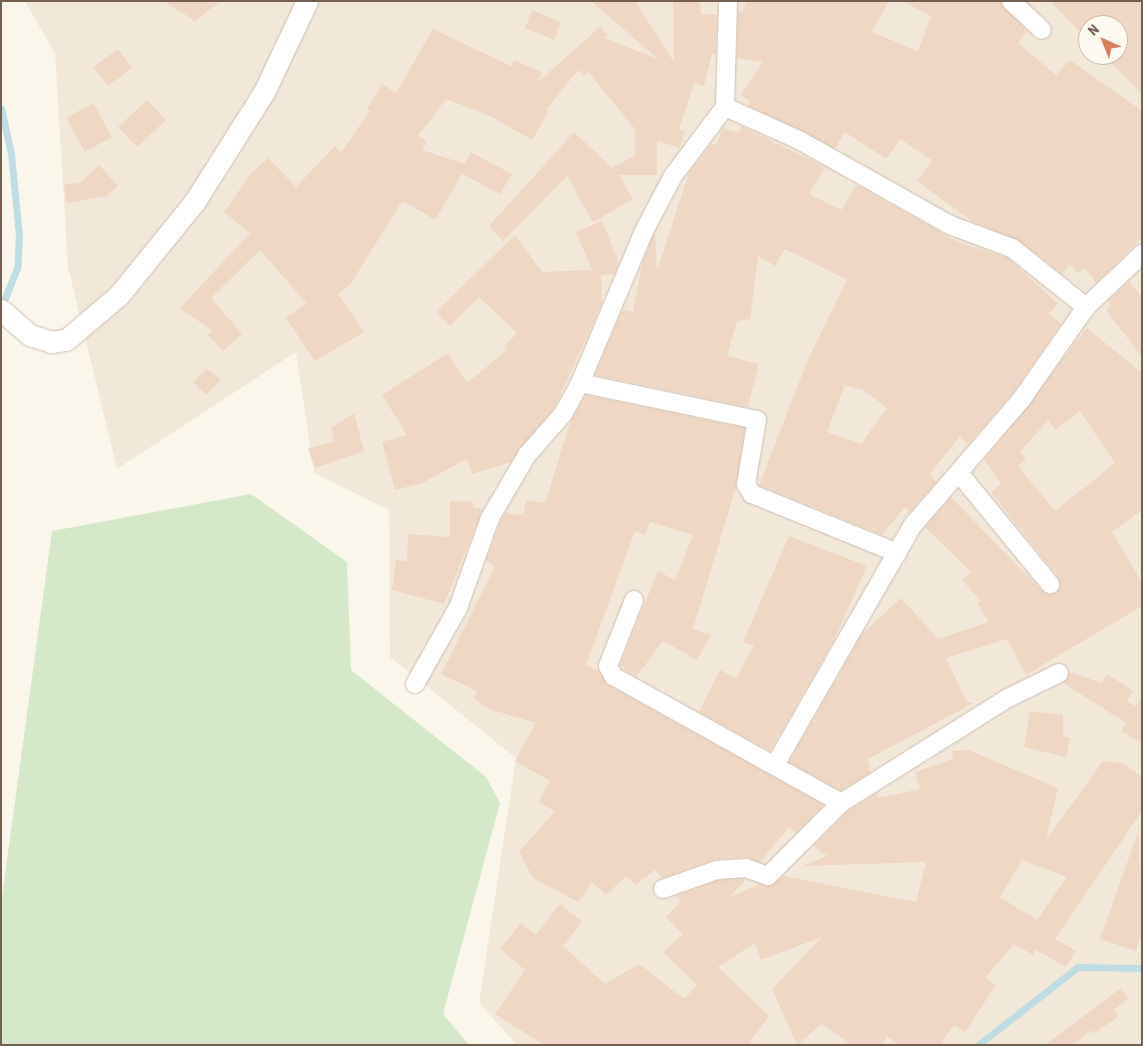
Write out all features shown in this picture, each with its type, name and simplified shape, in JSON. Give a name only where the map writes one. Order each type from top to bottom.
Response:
[{"type":"street","points":[[1,310],[30,335],[51,342],[66,340],[119,295],[200,193],[264,92],[307,1]]},
{"type":"street","points":[[416,684],[458,608],[490,518],[527,455],[563,414],[580,383],[644,231],[673,176],[725,108],[728,1]]},
{"type":"street","points":[[1011,1],[1042,30]]},
{"type":"street","points":[[725,108],[799,140],[950,226],[1012,248],[1086,307]]},
{"type":"street","points":[[776,763],[913,524],[1021,400],[1086,307],[1142,254]]},
{"type":"street","points":[[580,383],[757,420],[746,484],[752,494],[897,553]]},
{"type":"street","points":[[959,472],[1050,584]]},
{"type":"street","points":[[634,600],[608,666],[613,676],[776,763],[841,803]]},
{"type":"street","points":[[664,889],[717,870],[746,868],[768,876],[841,803],[1006,699],[1059,674]]},
{"type":"shaded area","points":[[25,1],[1142,1],[1142,1045],[517,1045],[479,1003],[516,758],[390,657],[389,510],[314,473],[296,352],[117,469],[68,267],[55,54]]},
{"type":"green space","points":[[251,494],[347,562],[351,670],[486,777],[500,803],[443,1014],[469,1045],[1,1045],[1,904],[52,531]]},
{"type":"building","points":[[164,1],[221,1],[195,21]]},
{"type":"building","points":[[591,1],[635,1],[674,62],[673,1],[699,1],[701,14],[717,15],[716,55],[712,54],[704,86],[694,83],[679,130],[685,131],[680,148],[657,141],[657,175],[619,175],[633,199],[593,222],[567,176],[503,241],[489,226],[574,132],[612,168],[635,155],[635,129],[588,72],[584,76],[578,70],[546,110],[549,111],[532,140],[488,115],[446,99],[418,136],[427,141],[422,150],[465,164],[471,152],[512,174],[500,194],[462,174],[435,220],[404,201],[399,206],[350,285],[338,294],[364,332],[315,361],[286,318],[306,303],[260,250],[211,298],[242,334],[223,351],[208,335],[213,331],[180,308],[250,233],[224,212],[252,172],[268,158],[296,187],[335,146],[341,152],[370,111],[367,109],[382,84],[396,93],[433,29],[511,66],[514,60],[542,72],[538,82],[600,27],[607,34],[604,38],[658,59]]},
{"type":"building","points":[[746,1],[889,1],[872,32],[918,51],[931,16],[902,1],[1001,1],[1027,31],[1018,43],[1056,75],[1070,60],[1142,111],[1142,238],[1096,283],[1085,268],[1077,273],[1070,264],[1062,274],[1018,240],[973,222],[917,181],[932,160],[900,139],[886,159],[845,132],[835,148],[748,106],[750,101],[741,95],[763,62],[737,58],[738,12],[743,11]]},
{"type":"building","points":[[1050,1],[1142,1],[1142,94],[1113,65],[1128,65],[1128,15],[1078,15],[1078,30]]},
{"type":"building","points":[[532,10],[561,22],[554,40],[525,28]]},
{"type":"building","points":[[118,49],[132,68],[108,86],[93,67]]},
{"type":"building","points":[[147,100],[166,120],[137,147],[118,127]]},
{"type":"building","points":[[93,103],[112,137],[85,152],[66,118]]},
{"type":"building","points":[[741,126],[825,167],[809,194],[841,210],[857,185],[960,243],[1007,257],[1058,304],[1049,314],[1061,324],[1013,393],[968,445],[960,436],[930,474],[936,482],[910,512],[905,507],[882,535],[759,485],[809,357],[847,280],[785,249],[775,266],[758,256],[750,319],[737,321],[727,356],[759,364],[748,407],[595,375],[623,309],[633,312],[642,264],[655,232],[657,271],[689,172],[711,144],[716,144],[723,128],[739,133]],"holes":[[[845,385],[865,391],[887,408],[861,444],[827,432]]]},
{"type":"building","points":[[99,165],[118,186],[107,196],[66,203],[64,185],[81,182]]},
{"type":"building","points":[[602,221],[619,262],[615,273],[601,276],[602,304],[554,408],[511,462],[472,474],[467,459],[422,483],[395,490],[382,442],[407,435],[382,395],[448,353],[467,383],[507,350],[504,347],[517,333],[479,297],[450,326],[436,312],[515,235],[542,272],[592,270],[576,232]]},
{"type":"building","points":[[1129,281],[1142,297],[1142,357],[1106,310],[1111,305],[1108,301]]},
{"type":"building","points":[[1087,328],[1142,373],[1142,510],[1112,532],[1142,583],[1142,606],[1026,675],[1007,639],[946,658],[967,702],[974,703],[868,759],[871,772],[841,791],[789,762],[862,634],[901,598],[938,639],[989,622],[977,603],[981,601],[962,580],[971,572],[925,527],[951,497],[1042,591],[1051,594],[1060,588],[1058,577],[991,492],[1001,484],[984,460]],"holes":[[[1080,411],[1115,463],[1055,511],[1018,466],[1026,459],[1020,452],[1048,420],[1055,430]]]},
{"type":"building","points":[[206,369],[221,379],[206,395],[193,382]]},
{"type":"building","points":[[586,395],[745,428],[736,487],[693,629],[711,635],[697,660],[663,641],[636,677],[620,665],[658,571],[675,580],[693,535],[650,522],[645,535],[635,531],[586,665],[599,671],[608,685],[824,805],[796,833],[789,827],[760,862],[746,857],[716,859],[662,878],[655,870],[636,885],[626,876],[606,895],[592,882],[578,902],[533,878],[519,852],[555,811],[538,802],[550,781],[515,761],[536,723],[489,709],[474,698],[477,691],[441,674],[495,566],[486,561],[500,523],[506,513],[523,515],[526,500],[545,503],[571,420]]},
{"type":"building","points":[[354,413],[364,451],[315,468],[308,449],[334,441],[331,428]]},
{"type":"building","points":[[450,501],[473,502],[473,508],[483,509],[444,604],[392,590],[396,560],[407,561],[408,534],[450,537]]},
{"type":"building","points":[[789,536],[867,566],[833,642],[770,751],[699,712],[720,670],[736,678],[754,646],[743,642]]},
{"type":"building","points":[[1069,672],[1102,683],[1107,674],[1133,691],[1127,701],[1136,706],[1142,697],[1142,743],[1121,731],[1126,723],[1063,683]]},
{"type":"building","points":[[1030,711],[1063,715],[1063,736],[1070,738],[1066,757],[1024,747]]},
{"type":"building","points":[[969,750],[1058,788],[1046,840],[1103,761],[1123,763],[1142,777],[1142,811],[1055,939],[1076,951],[1066,967],[1036,950],[1033,955],[1014,944],[985,978],[996,985],[965,1032],[954,1025],[940,1045],[900,1045],[887,1036],[882,1045],[852,1045],[822,1024],[797,1045],[772,989],[822,937],[761,960],[755,943],[718,967],[769,1016],[748,1045],[544,1045],[495,1014],[525,970],[500,949],[521,923],[536,935],[560,904],[582,921],[563,946],[605,984],[639,964],[684,999],[697,985],[663,952],[683,934],[666,917],[681,901],[676,896],[719,880],[746,879],[730,897],[760,884],[771,886],[783,876],[916,902],[926,862],[802,866],[827,856],[813,846],[848,811],[877,793],[878,798],[920,789],[915,772],[953,759],[952,751]],"holes":[[[1022,860],[1067,877],[1037,920],[1000,897]]]},
{"type":"building","points":[[1139,829],[1142,934],[1136,951],[1100,939]]},
{"type":"building","points":[[1121,988],[1128,998],[1114,1010],[1118,1017],[1093,1034],[1091,1030],[1073,1045],[1045,1045]]},
{"type":"waterway","points":[[1,108],[11,154],[19,235],[17,268],[1,308]]},
{"type":"waterway","points":[[978,1045],[1078,967],[1142,968]]}]
